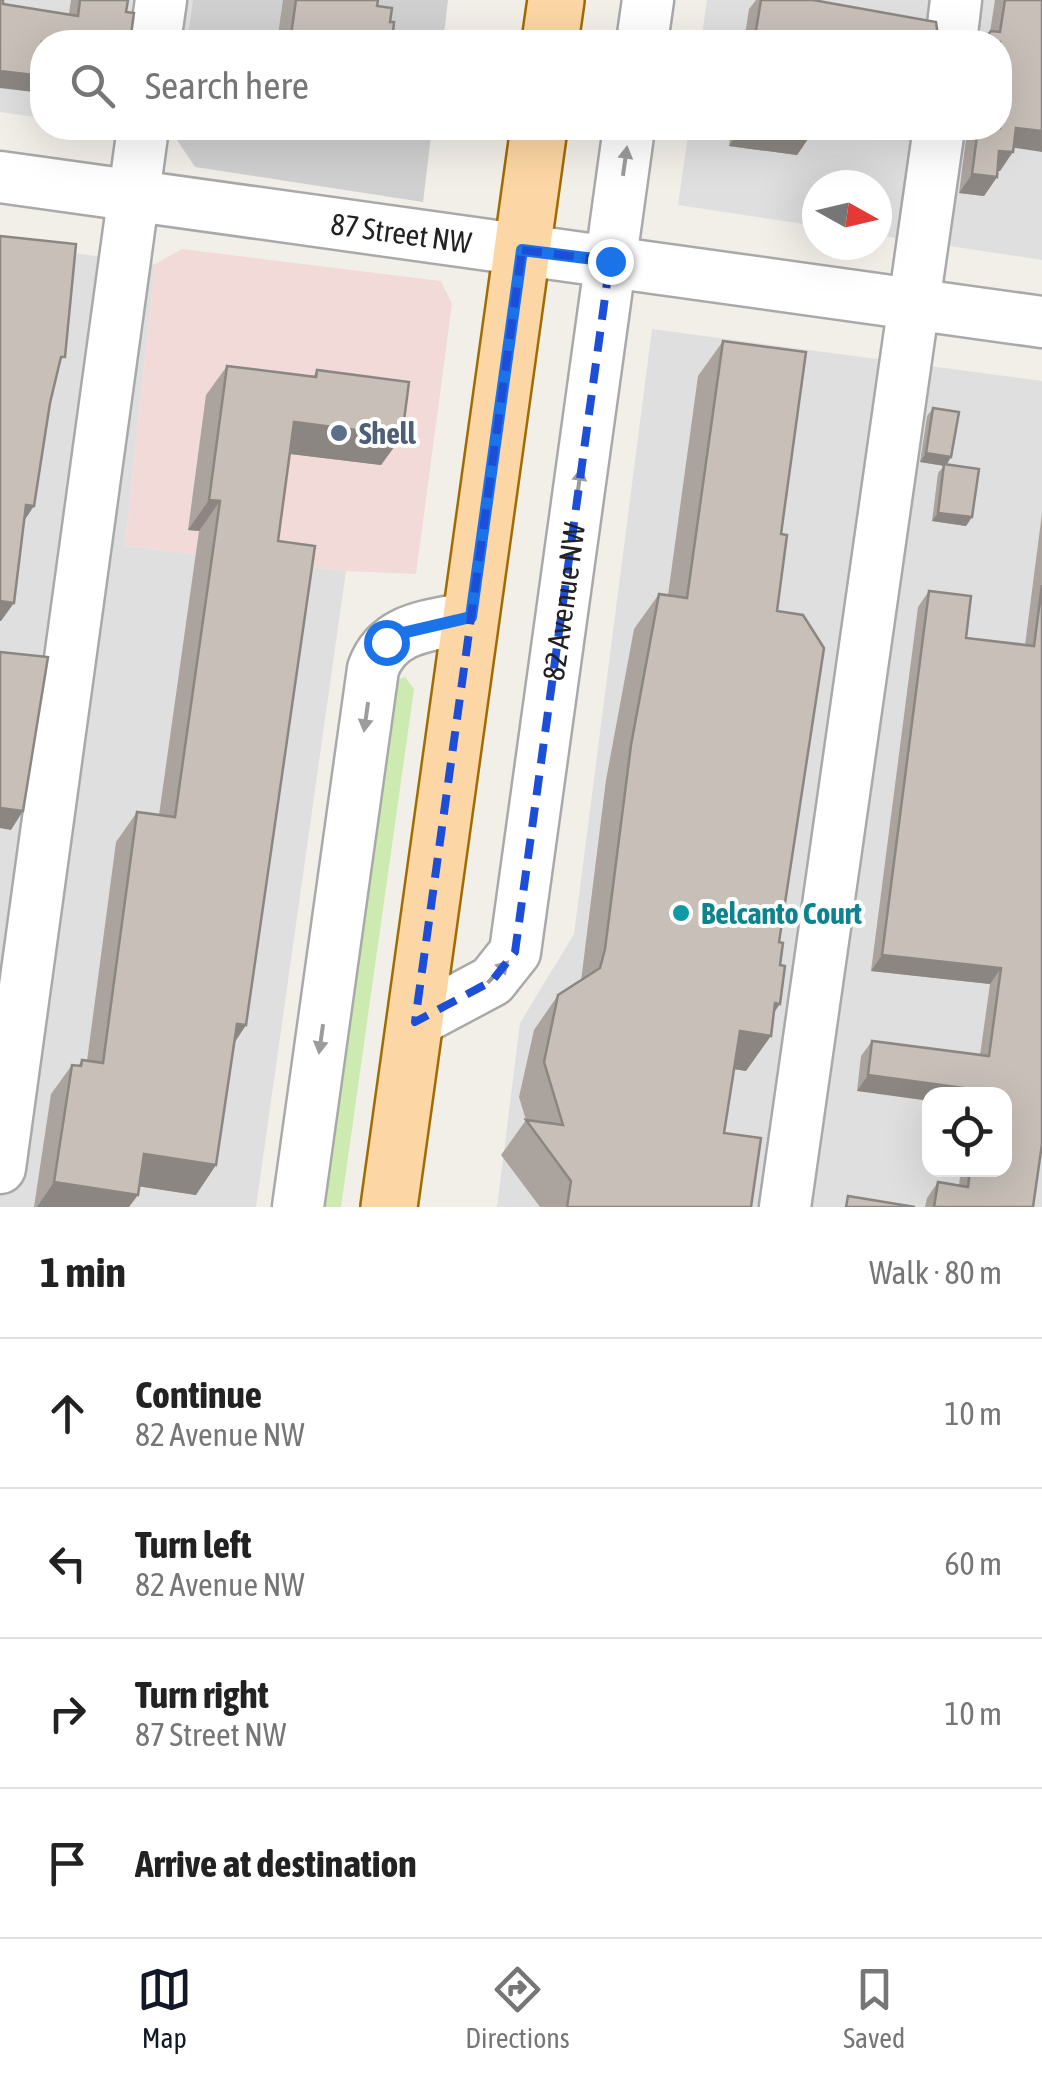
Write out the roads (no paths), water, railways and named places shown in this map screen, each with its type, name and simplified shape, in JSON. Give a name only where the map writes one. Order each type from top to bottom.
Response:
[{"type":"main road","points":[[552,30],[556,0]]},
{"type":"main road","points":[[389,1207],[536,140]]},
{"type":"street","points":[[157,30],[161,0]]},
{"type":"street","points":[[644,30],[648,0]]},
{"type":"street","points":[[952,30],[956,0]]},
{"type":"street","points":[[0,1168],[141,140]]},
{"type":"street","name":"82 Avenue NW","points":[[415,1022],[492,981],[515,952],[628,140]]},
{"type":"street","points":[[785,1207],[936,140]]},
{"type":"street","name":"87 Street NW","points":[[0,177],[1042,322]]},
{"type":"street","points":[[298,1207],[373,669],[386,642],[398,634],[471,617]]},
{"type":"place","name":"Shell","points":[[339,433]]},
{"type":"place","name":"Belcanto Court","points":[[681,913]]}]
